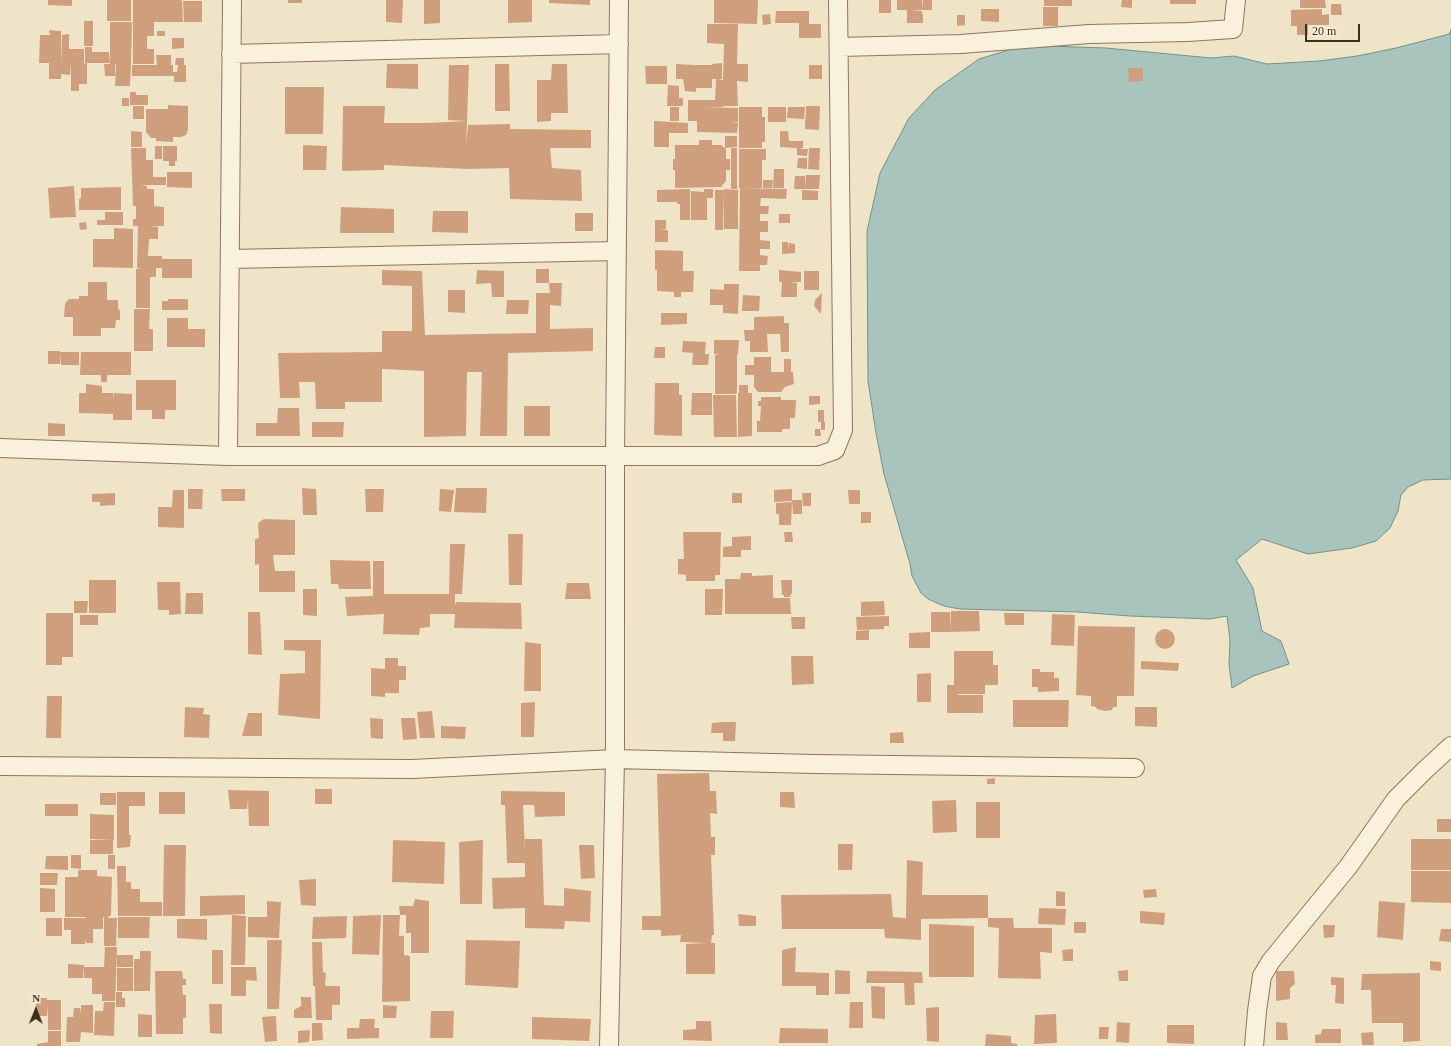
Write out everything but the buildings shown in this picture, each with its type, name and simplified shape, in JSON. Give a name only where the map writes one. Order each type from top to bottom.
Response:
[{"type":"street","points":[[228,456],[232,0]]},
{"type":"street","points":[[610,1046],[615,759],[615,456],[619,0]]},
{"type":"street","points":[[0,448],[228,456],[818,456],[835,450],[842,430],[838,0]]},
{"type":"street","points":[[839,47],[961,44],[1089,34],[1188,32],[1233,28],[1236,0]]},
{"type":"street","points":[[231,54],[619,44]]},
{"type":"street","points":[[230,259],[617,251]]},
{"type":"street","points":[[1254,1046],[1262,976],[1270,961],[1348,867],[1396,799],[1451,746]]},
{"type":"street","points":[[0,766],[412,769],[615,759],[813,764],[1135,768]]},
{"type":"water","points":[[1451,30],[1451,479],[1423,480],[1408,487],[1401,495],[1398,511],[1390,528],[1376,541],[1352,548],[1308,554],[1262,539],[1236,560],[1253,588],[1262,631],[1281,641],[1289,664],[1253,676],[1232,688],[1229,664],[1230,640],[1227,616],[1210,619],[1130,616],[1078,612],[960,609],[944,606],[928,599],[921,593],[912,576],[910,564],[884,474],[868,381],[867,231],[880,173],[909,118],[935,90],[979,59],[1012,49],[1046,46],[1106,48],[1211,58],[1234,56],[1267,64],[1319,61],[1357,56],[1396,48],[1449,34]]}]
